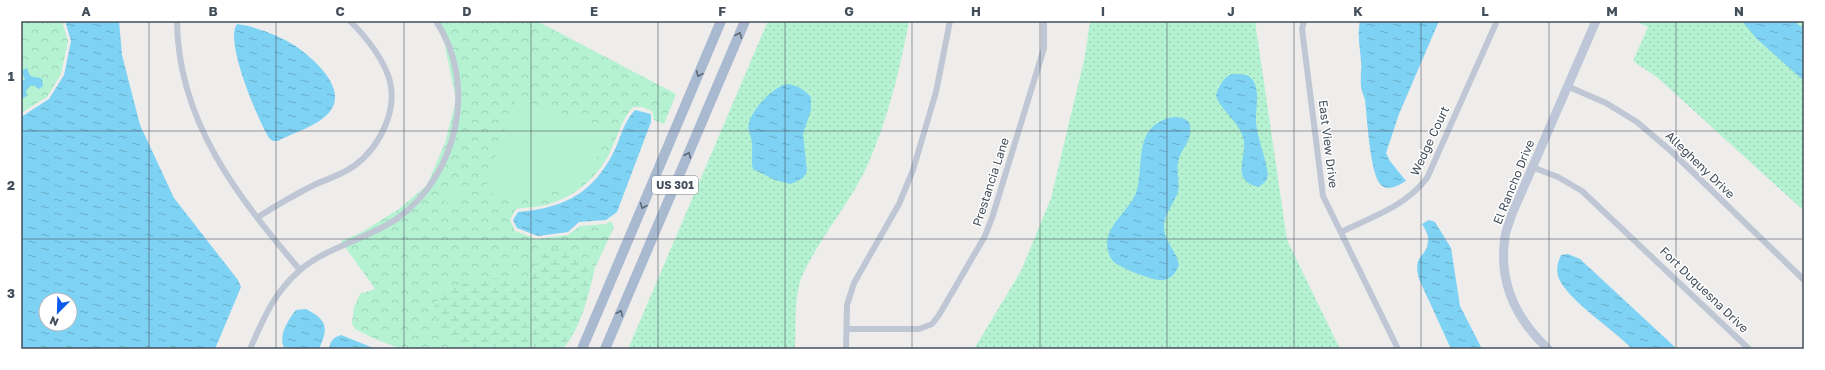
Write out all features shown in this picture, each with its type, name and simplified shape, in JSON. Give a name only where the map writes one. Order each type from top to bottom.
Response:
[{"type":"main road","name":"US 301","points":[[582,349],[721,21]]},
{"type":"main road","name":"US 301","points":[[605,349],[745,21]]},
{"type":"street","points":[[177,21],[183,75],[209,146],[224,173],[300,270]]},
{"type":"street","points":[[258,217],[286,199],[353,167],[369,154],[387,122],[392,99],[388,76],[370,41],[350,21]]},
{"type":"street","points":[[250,349],[266,313],[277,294],[300,270],[330,252],[370,234],[397,218],[411,206],[436,176],[448,153],[456,128],[459,103],[457,76],[452,53],[444,33],[436,21]]},
{"type":"street","points":[[846,349],[847,305],[854,283],[899,204],[913,170],[936,92],[950,21]]},
{"type":"street","name":"Prestancia Lane","points":[[847,329],[919,329],[932,324],[939,314],[985,236],[992,218],[1044,48],[1044,21]]},
{"type":"street","name":"East View Drive","points":[[1304,21],[1302,29],[1323,196],[1398,349]]},
{"type":"street","name":"Wedge Court","points":[[1341,232],[1404,201],[1422,185],[1427,178],[1497,21]]},
{"type":"street","name":"El Rancho Drive","points":[[1548,349],[1523,321],[1508,289],[1504,265],[1505,237],[1512,214],[1596,21]]},
{"type":"street","name":"Allegheny Drive","points":[[1567,86],[1606,104],[1637,122],[1672,152],[1804,280]]},
{"type":"street","name":"Fort Duquesna Drive","points":[[1532,167],[1558,177],[1582,191],[1644,248],[1749,349]]},
{"type":"green space","points":[[21,21],[62,21],[68,41],[61,74],[47,97],[21,113]]},
{"type":"green space","points":[[433,21],[537,21],[676,94],[664,124],[654,120],[652,111],[642,107],[633,107],[625,118],[608,156],[596,174],[588,182],[571,194],[551,203],[538,207],[516,209],[510,220],[515,231],[536,239],[568,235],[580,226],[606,224],[611,221],[614,227],[595,268],[567,250],[539,259],[527,281],[483,283],[441,292],[459,345],[472,349],[401,349],[355,329],[352,323],[354,307],[360,294],[375,289],[341,241],[362,232],[399,209],[427,185],[445,143],[456,100],[444,41]]},
{"type":"green space","points":[[768,21],[909,21],[893,94],[882,129],[868,164],[853,192],[818,246],[800,282],[797,300],[795,349],[628,349]]},
{"type":"green space","points":[[1090,21],[1255,21],[1287,240],[1340,349],[974,349],[1021,271],[1051,198],[1085,56]]},
{"type":"green space","points":[[1635,21],[1804,21],[1804,211],[1658,78],[1633,61],[1648,27]]},
{"type":"green space","points":[[519,99],[611,129],[599,155],[590,166],[568,185],[556,191],[527,197],[505,196],[484,192],[511,110],[516,101]]},
{"type":"green space","points":[[452,187],[465,196],[457,209],[443,200]]},
{"type":"green space","points":[[549,249],[567,250],[595,268],[580,321],[570,340],[563,349],[472,349],[459,345],[441,336],[433,310],[441,292],[469,282],[493,278],[527,281],[539,259]]},
{"type":"water","points":[[65,21],[119,21],[122,55],[140,125],[174,198],[238,280],[241,287],[215,349],[21,349],[21,117],[49,99],[64,75],[71,41]]},
{"type":"water","points":[[1360,21],[1439,21],[1399,114],[1386,153],[1390,161],[1406,181],[1390,188],[1381,185],[1374,170],[1365,100],[1361,87],[1359,36]]},
{"type":"water","points":[[1742,21],[1794,21],[1804,29],[1804,81],[1756,38]]},
{"type":"water","points":[[237,24],[259,29],[282,38],[301,50],[318,65],[331,82],[334,92],[335,101],[331,110],[326,116],[314,124],[278,141],[273,141],[269,138],[244,81],[235,46],[234,33]]},
{"type":"water","points":[[27,68],[31,76],[42,79],[43,86],[39,89],[33,85],[30,86],[26,91],[27,96],[21,99],[21,81],[25,79],[21,71]]},
{"type":"water","points":[[1232,74],[1243,74],[1248,76],[1255,84],[1257,95],[1256,123],[1268,175],[1266,181],[1259,187],[1250,184],[1244,179],[1242,166],[1244,144],[1241,131],[1221,105],[1216,95],[1224,80]]},
{"type":"water","points":[[787,84],[800,88],[811,97],[811,110],[803,134],[807,171],[803,178],[791,184],[775,180],[753,169],[752,142],[748,127],[751,117],[764,99],[776,89]]},
{"type":"water","points":[[635,110],[651,114],[651,122],[617,212],[606,220],[579,222],[568,232],[538,236],[517,228],[513,220],[518,212],[560,203],[572,198],[592,183],[610,159],[627,121]]},
{"type":"water","points":[[1175,117],[1183,118],[1189,122],[1190,129],[1189,139],[1178,162],[1179,183],[1177,195],[1166,215],[1164,224],[1166,239],[1176,255],[1179,265],[1171,277],[1165,280],[1158,280],[1137,274],[1114,262],[1109,254],[1107,242],[1112,227],[1136,193],[1141,153],[1145,138],[1149,131],[1158,123],[1164,119]]},
{"type":"water","points":[[1429,220],[1435,222],[1451,248],[1460,306],[1482,349],[1451,349],[1419,279],[1417,265],[1427,247],[1428,239],[1422,224]]},
{"type":"water","points":[[1568,254],[1580,259],[1677,349],[1632,349],[1591,314],[1562,285],[1558,276],[1557,270],[1561,255]]},
{"type":"water","points":[[306,309],[318,317],[324,325],[324,335],[319,349],[285,349],[282,339],[284,329],[296,310]]},
{"type":"water","points":[[341,335],[376,349],[329,349],[332,340]]}]
